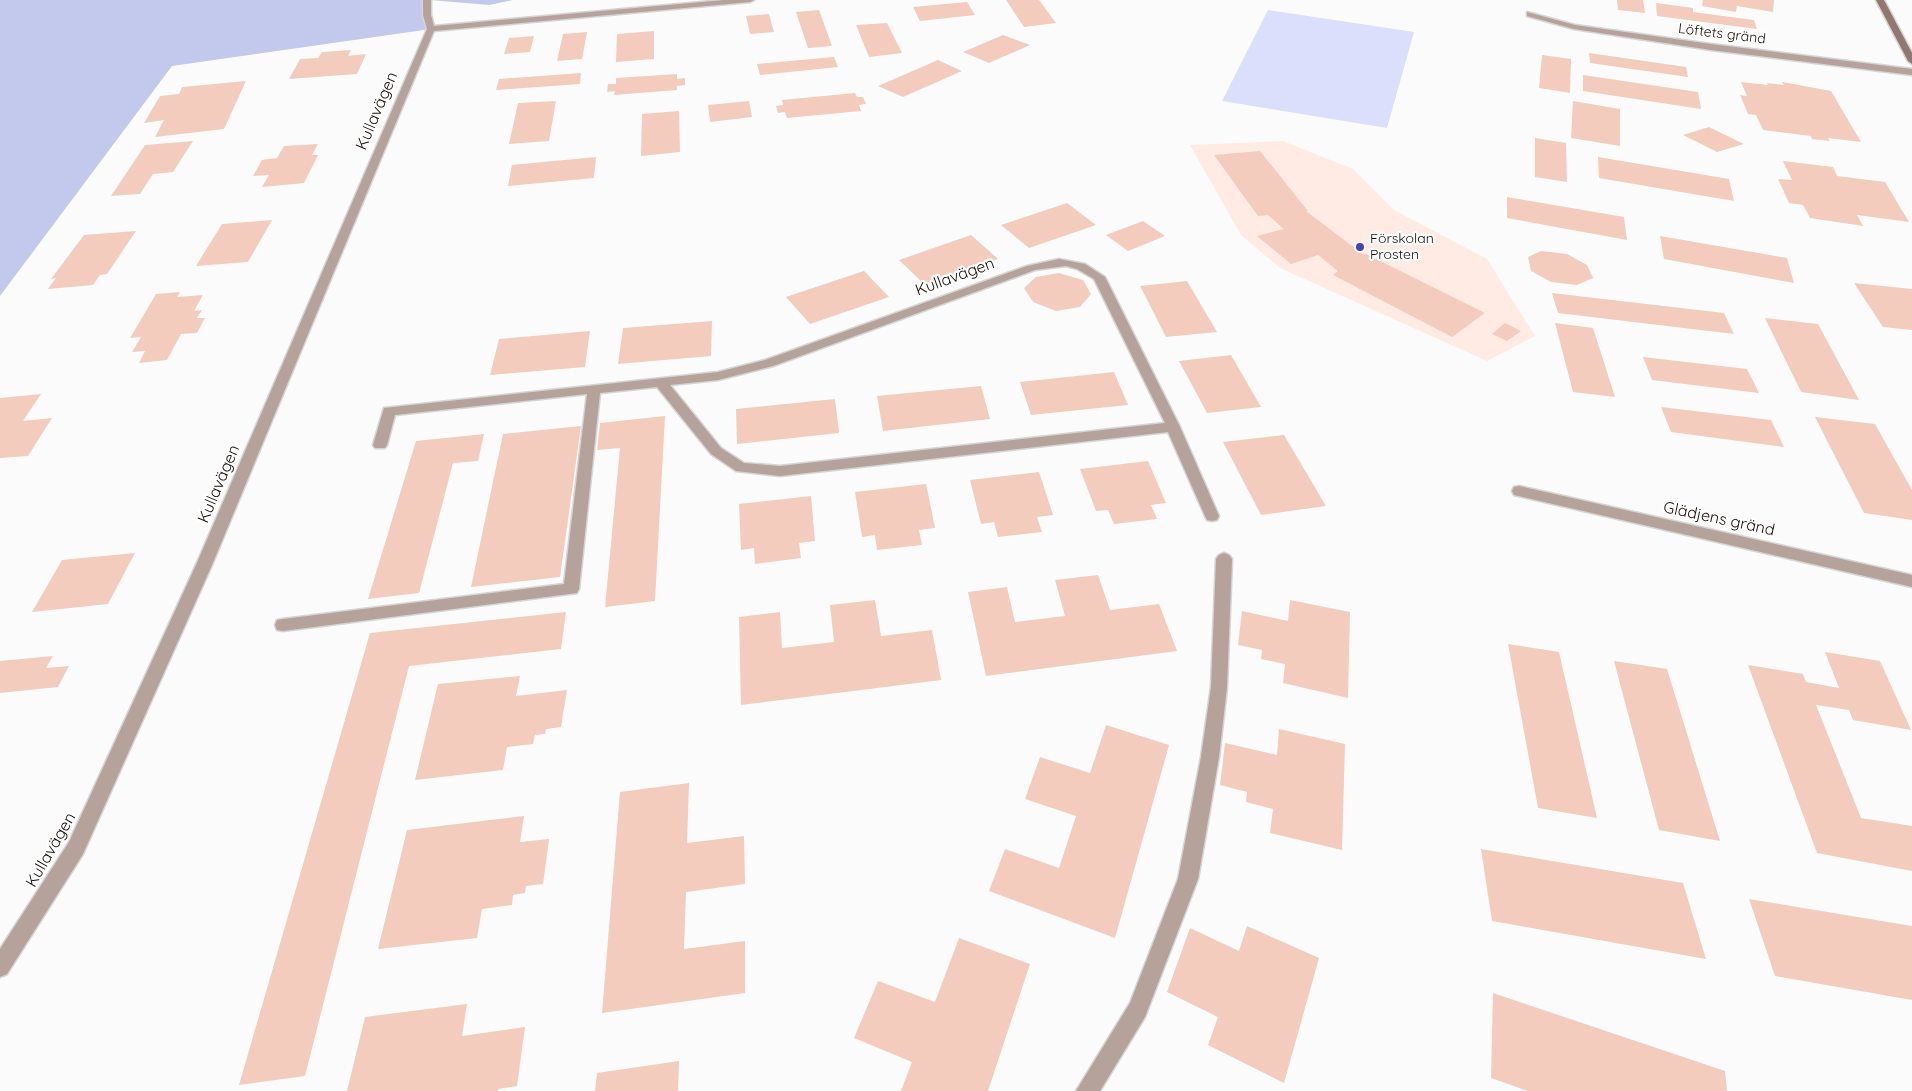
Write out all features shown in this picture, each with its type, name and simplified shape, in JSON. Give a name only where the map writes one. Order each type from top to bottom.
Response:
[{"type":"street","points":[[427,0],[427,15],[431,29],[750,0]]},
{"type":"street","points":[[1880,0],[1912,61]]},
{"type":"street","name":"Löftets gränd","points":[[1530,14],[1583,29],[1912,72]]},
{"type":"street","name":"Kullavägen","points":[[0,967],[76,848],[204,565],[431,29]]},
{"type":"street","name":"Kullavägen","points":[[380,446],[388,411],[718,376],[769,363],[1031,268],[1056,262],[1078,264],[1098,277],[1173,428],[1212,516]]},
{"type":"street","points":[[660,382],[716,451],[741,468],[780,471],[1173,428]]},
{"type":"street","points":[[283,625],[571,589],[594,389]]},
{"type":"street","name":"Glädjens gränd","points":[[1519,491],[1627,518],[1912,581]]},
{"type":"street","points":[[1086,1091],[1138,1010],[1188,879],[1210,757],[1219,687],[1224,559]]},
{"type":"shaded area","points":[[0,0],[430,0],[431,29],[172,66],[0,296]]},
{"type":"shaded area","points":[[430,0],[513,0],[489,5]]},
{"type":"shaded area","points":[[1268,10],[1414,32],[1387,128],[1222,101]]},
{"type":"shaded area","name":"Förskolan Prosten","points":[[1283,141],[1353,169],[1394,210],[1487,259],[1535,336],[1487,361],[1280,268],[1241,235],[1190,145]]},
{"type":"building","points":[[1006,0],[1039,0],[1056,23],[1024,27]]},
{"type":"building","points":[[1617,0],[1643,0],[1645,13],[1618,10]]},
{"type":"building","points":[[1703,0],[1774,0],[1773,12],[1737,6],[1736,12],[1702,6]]},
{"type":"building","points":[[967,2],[975,15],[920,21],[913,7]]},
{"type":"building","points":[[1656,3],[1693,8],[1693,12],[1754,20],[1757,29],[1657,16]]},
{"type":"building","points":[[819,10],[832,46],[808,48],[796,12]]},
{"type":"building","points":[[769,14],[774,32],[750,34],[746,16]]},
{"type":"building","points":[[887,23],[902,53],[869,57],[856,25]]},
{"type":"building","points":[[654,31],[654,59],[616,62],[617,34]]},
{"type":"building","points":[[587,32],[582,59],[557,61],[563,34]]},
{"type":"building","points":[[1003,35],[1030,45],[989,63],[963,52]]},
{"type":"building","points":[[534,36],[530,52],[504,54],[509,38]]},
{"type":"building","points":[[351,50],[348,56],[366,54],[357,74],[289,79],[300,59],[318,58],[322,52]]},
{"type":"building","points":[[1589,53],[1686,67],[1688,77],[1590,63]]},
{"type":"building","points":[[1542,55],[1571,59],[1570,93],[1539,88]]},
{"type":"building","points":[[834,57],[838,67],[760,75],[757,64]]},
{"type":"building","points":[[938,60],[962,71],[903,97],[878,86]]},
{"type":"building","points":[[581,73],[580,84],[496,90],[499,79]]},
{"type":"building","points":[[677,74],[677,79],[685,78],[685,85],[677,86],[677,90],[614,95],[615,91],[607,92],[608,84],[616,84],[616,78]]},
{"type":"building","points":[[1583,75],[1698,92],[1701,109],[1583,91]]},
{"type":"building","points":[[246,81],[224,129],[155,137],[164,120],[144,123],[160,96],[179,94],[182,87]]},
{"type":"building","points":[[1741,82],[1784,85],[1782,82],[1831,91],[1861,142],[1828,138],[1830,141],[1812,139],[1811,136],[1763,130],[1756,115],[1748,114],[1740,95],[1747,96]]},
{"type":"building","points":[[855,93],[857,97],[863,97],[866,104],[859,105],[861,111],[787,118],[785,112],[778,113],[776,106],[783,105],[782,100]]},
{"type":"building","points":[[556,101],[549,141],[509,144],[518,103]]},
{"type":"building","points":[[749,101],[752,117],[710,122],[708,105]]},
{"type":"building","points":[[1573,101],[1620,109],[1620,146],[1571,138]]},
{"type":"building","points":[[679,111],[680,152],[641,156],[642,114]]},
{"type":"building","points":[[1709,127],[1744,144],[1717,152],[1683,135]]},
{"type":"building","points":[[1535,138],[1566,143],[1567,182],[1535,177]]},
{"type":"building","points":[[193,141],[173,172],[153,174],[140,194],[111,196],[145,145]]},
{"type":"building","points":[[318,144],[312,155],[318,155],[304,183],[262,187],[269,175],[253,176],[262,160],[277,158],[284,146]]},
{"type":"building","points":[[1260,151],[1308,211],[1306,211],[1364,255],[1366,254],[1485,313],[1452,337],[1333,275],[1338,271],[1318,255],[1291,264],[1257,236],[1284,229],[1268,215],[1258,216],[1214,155]]},
{"type":"building","points":[[596,157],[594,178],[508,186],[512,165]]},
{"type":"building","points":[[1598,157],[1729,179],[1734,201],[1599,178]]},
{"type":"building","points":[[1783,161],[1833,167],[1837,176],[1885,182],[1909,222],[1857,215],[1863,226],[1810,218],[1803,205],[1789,203],[1778,179],[1792,180]]},
{"type":"building","points":[[1507,197],[1624,217],[1627,240],[1507,218]]},
{"type":"building","points":[[1067,203],[1096,225],[1029,248],[1001,225]]},
{"type":"building","points":[[272,220],[248,262],[196,266],[222,224]]},
{"type":"building","points":[[1143,221],[1165,236],[1128,251],[1106,235]]},
{"type":"building","points":[[136,231],[107,274],[100,275],[93,285],[48,289],[56,278],[51,279],[84,235]]},
{"type":"building","points":[[971,235],[998,259],[925,285],[899,260]]},
{"type":"building","points":[[1660,236],[1787,258],[1794,283],[1664,259]]},
{"type":"building","points":[[1541,251],[1567,254],[1587,265],[1593,278],[1577,285],[1551,282],[1531,271],[1528,257]]},
{"type":"building","points":[[864,271],[889,297],[810,324],[786,297]]},
{"type":"building","points":[[1059,273],[1083,280],[1091,294],[1080,307],[1056,311],[1033,302],[1024,288],[1036,277]]},
{"type":"building","points":[[1187,281],[1217,332],[1166,337],[1140,286]]},
{"type":"building","points":[[1854,283],[1912,289],[1912,330],[1883,327]]},
{"type":"building","points":[[180,292],[177,297],[203,295],[194,311],[202,310],[197,318],[205,318],[197,333],[181,334],[167,360],[139,363],[145,351],[132,352],[141,337],[130,338],[156,294]]},
{"type":"building","points":[[1552,293],[1724,313],[1734,334],[1558,313]]},
{"type":"building","points":[[1765,318],[1818,324],[1859,400],[1801,392]]},
{"type":"building","points":[[712,321],[711,356],[618,364],[623,328]]},
{"type":"building","points":[[1505,323],[1521,331],[1507,341],[1492,334]]},
{"type":"building","points":[[1555,323],[1593,328],[1615,397],[1573,392]]},
{"type":"building","points":[[590,331],[585,367],[490,375],[499,339]]},
{"type":"building","points":[[1231,355],[1261,407],[1207,413],[1179,361]]},
{"type":"building","points":[[1643,357],[1747,369],[1759,393],[1652,380]]},
{"type":"building","points":[[1114,372],[1128,405],[1031,415],[1020,382]]},
{"type":"building","points":[[981,386],[990,419],[883,431],[877,396]]},
{"type":"building","points":[[41,394],[23,421],[52,418],[28,456],[0,458],[0,398]]},
{"type":"building","points":[[835,399],[839,433],[737,444],[736,409]]},
{"type":"building","points":[[1661,407],[1771,420],[1784,447],[1671,432]]},
{"type":"building","points":[[665,416],[655,601],[605,607],[620,448],[597,450],[600,423]]},
{"type":"building","points":[[1815,417],[1875,424],[1912,490],[1912,520],[1864,513]]},
{"type":"building","points":[[581,426],[560,577],[471,587],[503,434]]},
{"type":"building","points":[[484,434],[478,461],[453,463],[419,593],[368,599],[416,441]]},
{"type":"building","points":[[1284,435],[1326,506],[1261,515],[1223,442]]},
{"type":"building","points":[[1148,461],[1166,503],[1151,505],[1157,519],[1114,524],[1108,510],[1096,511],[1080,469]]},
{"type":"building","points":[[1039,472],[1053,515],[1037,517],[1042,532],[998,537],[994,522],[981,524],[970,480]]},
{"type":"building","points":[[926,484],[935,528],[919,530],[922,545],[877,550],[875,535],[862,537],[855,492]]},
{"type":"building","points":[[811,496],[815,541],[799,543],[801,558],[755,564],[754,548],[741,550],[739,504]]},
{"type":"building","points":[[135,553],[108,604],[32,612],[62,560]]},
{"type":"building","points":[[1098,575],[1110,610],[1159,604],[1177,651],[986,676],[968,592],[1007,587],[1015,622],[1065,616],[1055,580]]},
{"type":"building","points":[[875,600],[881,636],[932,630],[941,680],[741,705],[739,617],[780,612],[782,648],[834,642],[830,605]]},
{"type":"building","points":[[1290,600],[1350,612],[1348,698],[1283,683],[1285,664],[1261,659],[1262,650],[1238,645],[1242,611],[1288,621]]},
{"type":"building","points":[[566,612],[561,649],[409,666],[305,1076],[239,1085],[370,633]]},
{"type":"building","points":[[1508,644],[1559,652],[1597,818],[1538,808]]},
{"type":"building","points":[[1825,652],[1880,661],[1911,730],[1853,720],[1849,710],[1816,705],[1861,818],[1912,826],[1912,871],[1817,853],[1748,665],[1803,674],[1806,682],[1839,688]]},
{"type":"building","points":[[53,656],[46,668],[69,666],[58,687],[0,693],[0,661]]},
{"type":"building","points":[[1614,661],[1667,669],[1720,841],[1659,830]]},
{"type":"building","points":[[520,676],[516,696],[567,690],[561,727],[546,729],[545,734],[535,735],[533,744],[507,747],[503,770],[415,780],[438,684]]},
{"type":"building","points":[[1106,725],[1169,745],[1115,938],[989,891],[1005,849],[1059,868],[1076,816],[1025,799],[1040,757],[1090,773]]},
{"type":"building","points":[[1279,729],[1345,744],[1342,850],[1270,833],[1273,809],[1246,802],[1247,792],[1220,785],[1225,743],[1277,755]]},
{"type":"building","points":[[689,783],[687,843],[744,836],[745,884],[686,892],[684,949],[745,941],[745,993],[602,1013],[620,792]]},
{"type":"building","points":[[524,816],[520,842],[549,839],[543,884],[526,886],[525,893],[513,895],[512,905],[482,909],[477,938],[378,949],[407,830]]},
{"type":"building","points":[[1481,849],[1683,883],[1706,959],[1492,921]]},
{"type":"building","points":[[1749,899],[1912,926],[1912,1000],[1775,976]]},
{"type":"building","points":[[1247,926],[1319,958],[1284,1083],[1208,1045],[1218,1017],[1167,992],[1190,928],[1239,951]]},
{"type":"building","points":[[959,938],[1030,964],[988,1091],[901,1091],[912,1062],[854,1038],[878,981],[935,1002]]},
{"type":"building","points":[[1493,993],[1725,1071],[1727,1091],[1528,1091],[1491,1078]]},
{"type":"building","points":[[467,1004],[462,1036],[525,1027],[517,1086],[498,1089],[498,1091],[347,1091],[365,1017]]},
{"type":"building","points":[[679,1061],[678,1091],[595,1091],[597,1073]]},
{"type":"place","name":"Förskolan Prosten","points":[[1360,247]]}]
